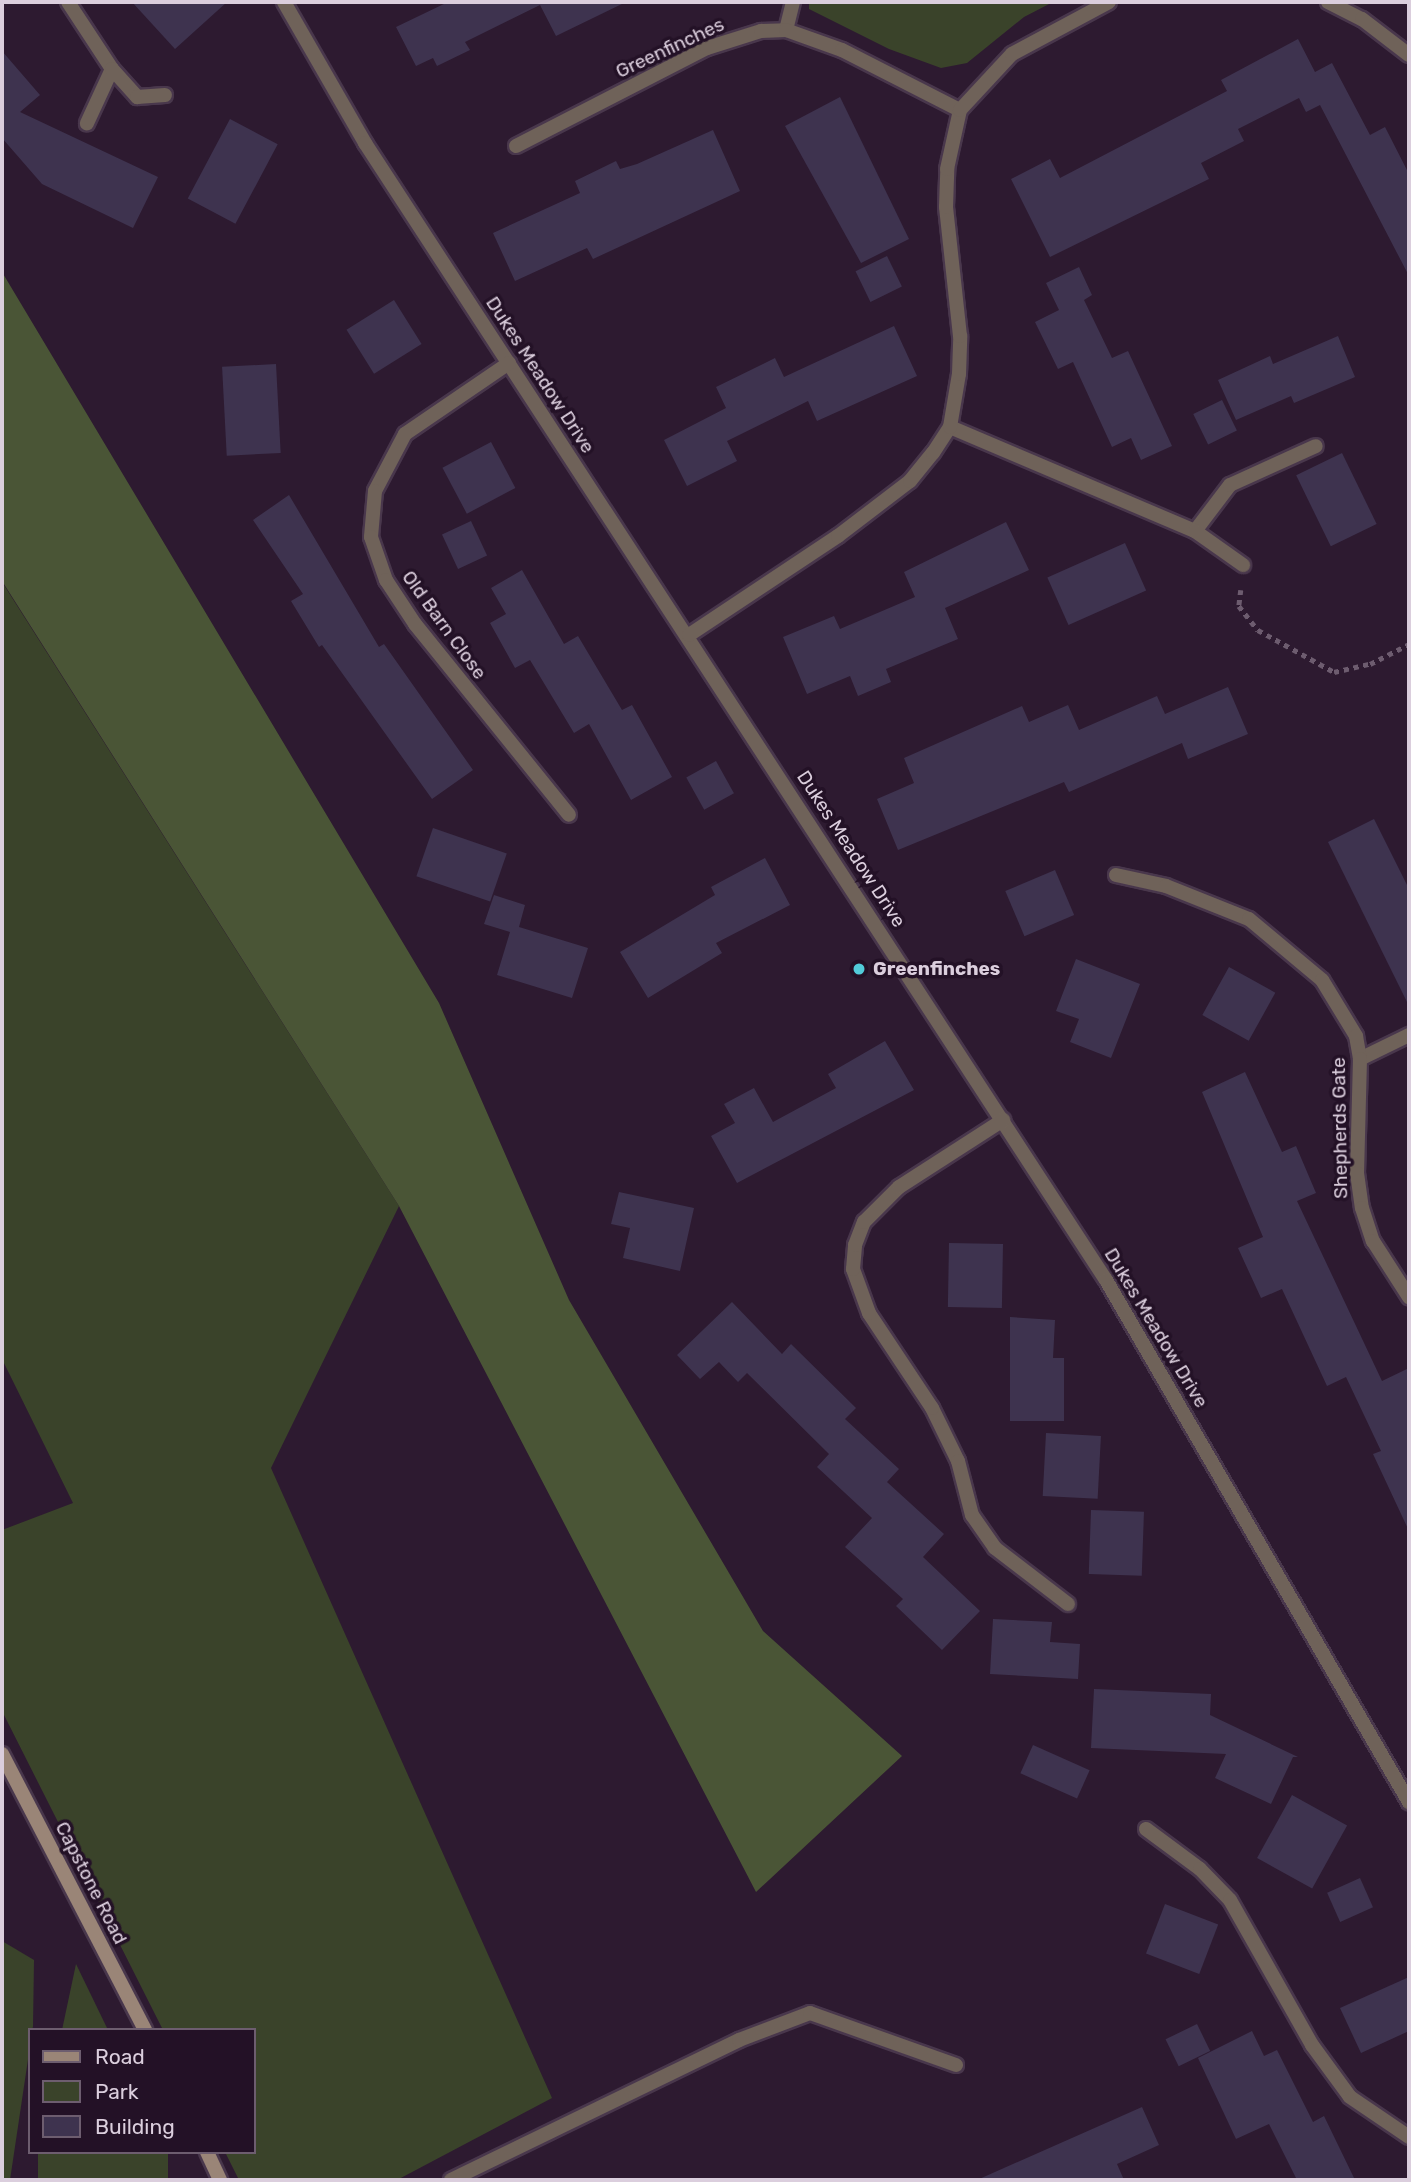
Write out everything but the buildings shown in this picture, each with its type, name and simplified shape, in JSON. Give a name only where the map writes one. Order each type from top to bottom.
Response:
[{"type":"street","points":[[68,2],[112,69],[137,97],[165,95]]},
{"type":"street","name":"Dukes Meadow Drive","points":[[284,2],[365,143],[689,635],[1106,1280],[1409,1802]]},
{"type":"street","points":[[786,30],[793,2]]},
{"type":"street","points":[[689,635],[838,536],[910,481],[950,428],[960,374],[960,336],[947,237],[947,169],[960,110],[1012,54],[1109,2]]},
{"type":"street","points":[[1328,2],[1362,19],[1409,55]]},
{"type":"street","name":"Greenfinches","points":[[516,146],[707,48],[761,31],[786,30],[842,50],[960,110]]},
{"type":"street","points":[[87,123],[112,69]]},
{"type":"street","name":"Old Barn Close","points":[[509,363],[405,434],[375,491],[371,537],[386,580],[415,624],[569,815]]},
{"type":"street","points":[[950,428],[1195,531],[1243,565]]},
{"type":"street","points":[[1195,531],[1230,485],[1316,446]]},
{"type":"street","name":"Shepherds Gate","points":[[1116,875],[1216,903],[1249,919],[1286,946],[1322,980],[1356,1036],[1360,1059],[1357,1173],[1362,1208],[1373,1241],[1409,1297]]},
{"type":"street","points":[[1360,1059],[1409,1035]]},
{"type":"street","points":[[1003,1120],[899,1186],[864,1222],[855,1245],[853,1269],[869,1313],[932,1408],[958,1461],[972,1515],[995,1548],[1068,1604]]},
{"type":"street","name":"Capstone Road","points":[[2,1754],[144,2028]]},
{"type":"street","points":[[1146,1829],[1200,1869],[1230,1900],[1312,2045],[1350,2097],[1409,2137]]},
{"type":"street","points":[[451,2180],[739,2040],[810,2013],[957,2065]]},
{"type":"street","points":[[208,2154],[220,2180]]},
{"type":"path","points":[[1243,565],[1239,606],[1258,630],[1299,656],[1334,672],[1370,664],[1409,644]]},
{"type":"green space","points":[[809,2],[1053,2],[1024,17],[967,63],[941,68],[889,49],[809,9]]},
{"type":"green space","points":[[2,272],[439,1003],[569,1300],[763,1631],[902,1756],[756,1892],[399,1206],[2,581]]},
{"type":"green space","points":[[2,582],[399,1206],[271,1468],[552,2098],[397,2180],[239,2180],[226,2154],[256,2154],[256,2028],[162,2028],[2,1711],[2,1530],[73,1503],[2,1359]]},
{"type":"green space","points":[[2,1941],[34,1960],[33,2026],[28,2028],[28,2059],[10,2180],[2,2180]]},
{"type":"green space","points":[[76,1964],[107,2028],[62,2028]]},
{"type":"green space","points":[[38,2154],[168,2154],[168,2180],[38,2180]]},
{"type":"place","name":"Greenfinches","points":[[859,969]]}]
